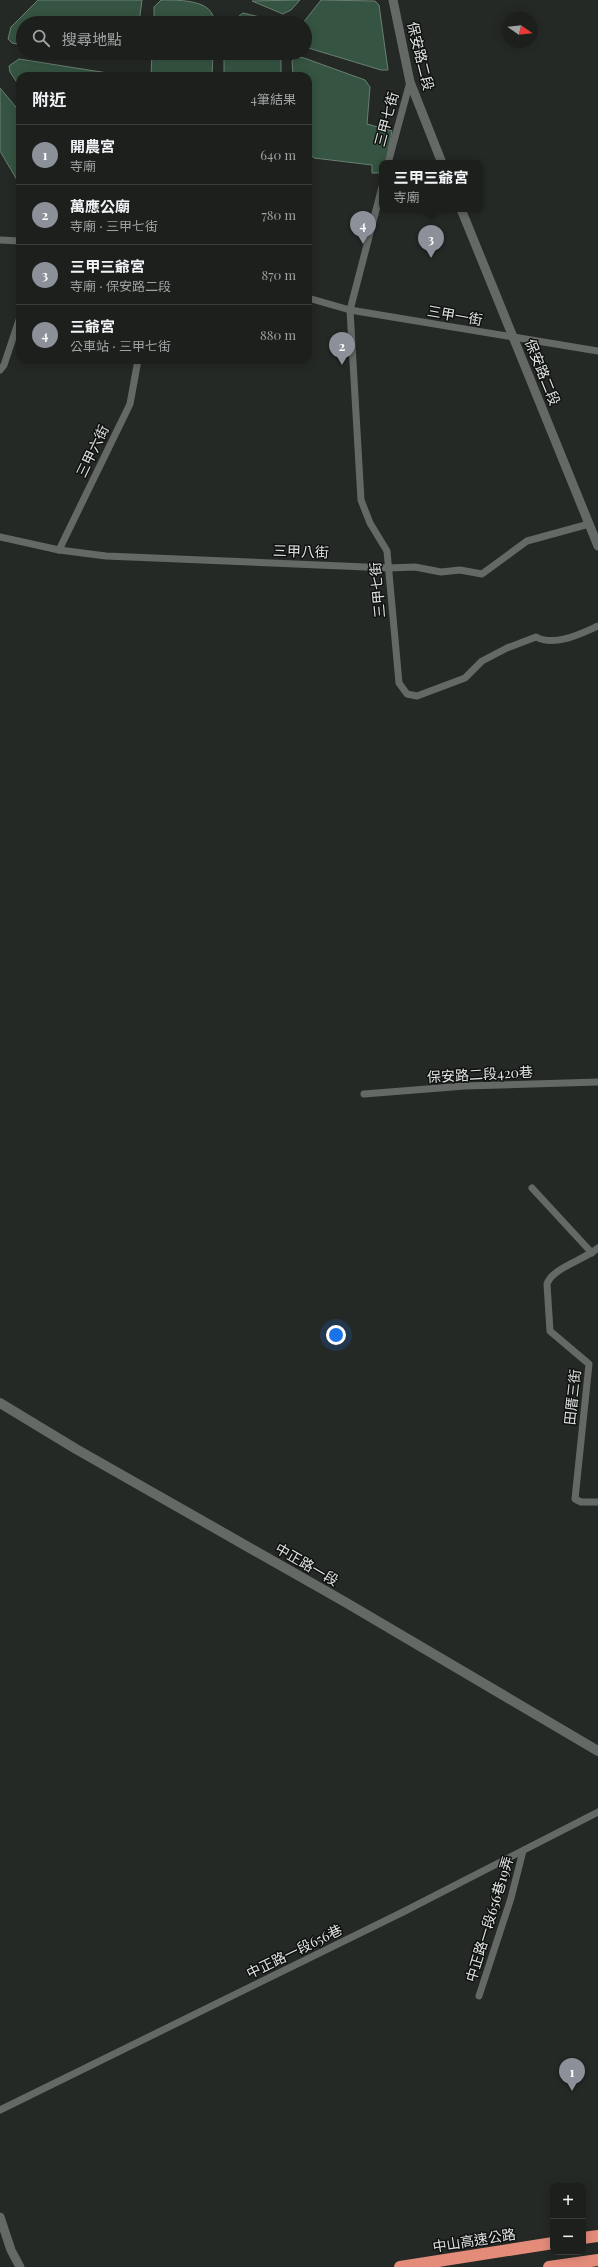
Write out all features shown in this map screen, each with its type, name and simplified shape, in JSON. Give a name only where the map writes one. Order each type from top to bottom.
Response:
[{"type":"highway","points":[[586,2238],[598,2236]]},
{"type":"highway","name":"中山高速公路","points":[[400,2267],[550,2243]]},
{"type":"highway","points":[[549,2267],[598,2260]]},
{"type":"main road","name":"中正路一段","points":[[0,1403],[76,1449],[346,1602],[598,1751]]},
{"type":"street","name":"保安路二段","points":[[393,0],[410,82],[441,160]]},
{"type":"street","name":"三甲七街","points":[[389,160],[410,82]]},
{"type":"street","name":"三甲七街","points":[[379,199],[350,310],[361,500],[370,523],[387,551],[399,683],[407,694],[417,696],[465,678],[482,661],[507,648],[536,637],[542,640],[570,638],[598,626]]},
{"type":"street","name":"保安路二段","points":[[462,212],[598,546]]},
{"type":"street","points":[[0,240],[16,240]]},
{"type":"street","name":"三甲一街","points":[[312,299],[350,310],[515,339],[598,351]]},
{"type":"street","points":[[0,370],[4,365],[16,329]]},
{"type":"street","name":"三甲六街","points":[[59,550],[130,404],[137,364]]},
{"type":"street","name":"三甲八街","points":[[0,537],[59,550],[106,556],[388,568],[415,567],[441,572],[460,570],[482,574],[527,541],[589,524]]},
{"type":"street","name":"保安路二段420巷","points":[[364,1094],[465,1086],[598,1082]]},
{"type":"street","points":[[532,1188],[592,1253]]},
{"type":"street","name":"田厝三街","points":[[598,1248],[592,1253],[556,1272],[549,1278],[547,1284],[550,1331],[589,1364],[575,1499],[581,1502],[598,1502]]},
{"type":"street","name":"中正路一段656巷","points":[[0,2110],[524,1851],[598,1812]]},
{"type":"street","name":"中正路一段656巷19弄","points":[[479,1996],[511,1898],[524,1851]]},
{"type":"street","points":[[0,2217],[11,2250],[20,2267]]},
{"type":"shaded area","points":[[38,0],[142,0],[140,16],[22,16]]},
{"type":"shaded area","points":[[161,0],[187,1],[203,6],[209,10],[213,16],[154,16],[154,7]]},
{"type":"shaded area","points":[[300,0],[291,10],[283,14],[252,1]]},
{"type":"shaded area","points":[[321,0],[375,1],[379,5],[388,70],[381,70],[312,49],[312,16],[308,16]]},
{"type":"shaded area","points":[[243,13],[256,16],[239,16]]},
{"type":"shaded area","points":[[16,22],[16,44],[12,43],[8,39],[11,27]]},
{"type":"shaded area","points":[[18,60],[25,60],[101,72],[16,72],[16,81],[10,72],[9,66]]},
{"type":"shaded area","points":[[152,60],[213,60],[212,72],[151,72]]},
{"type":"shaded area","points":[[224,60],[281,60],[281,72],[224,72]]},
{"type":"shaded area","points":[[310,60],[365,80],[370,87],[367,124],[392,131],[387,160],[379,160],[379,173],[372,173],[372,165],[314,158],[312,156],[312,72],[293,72],[292,61]]},
{"type":"shaded area","points":[[0,88],[16,107],[16,178],[0,151]]},
{"type":"place","name":"三爺宮","points":[[363,244]]},
{"type":"place","name":"三甲三爺宮","points":[[431,258]]},
{"type":"place","name":"萬應公廟","points":[[342,365]]},
{"type":"place","name":"開農宮","points":[[572,2091]]}]
